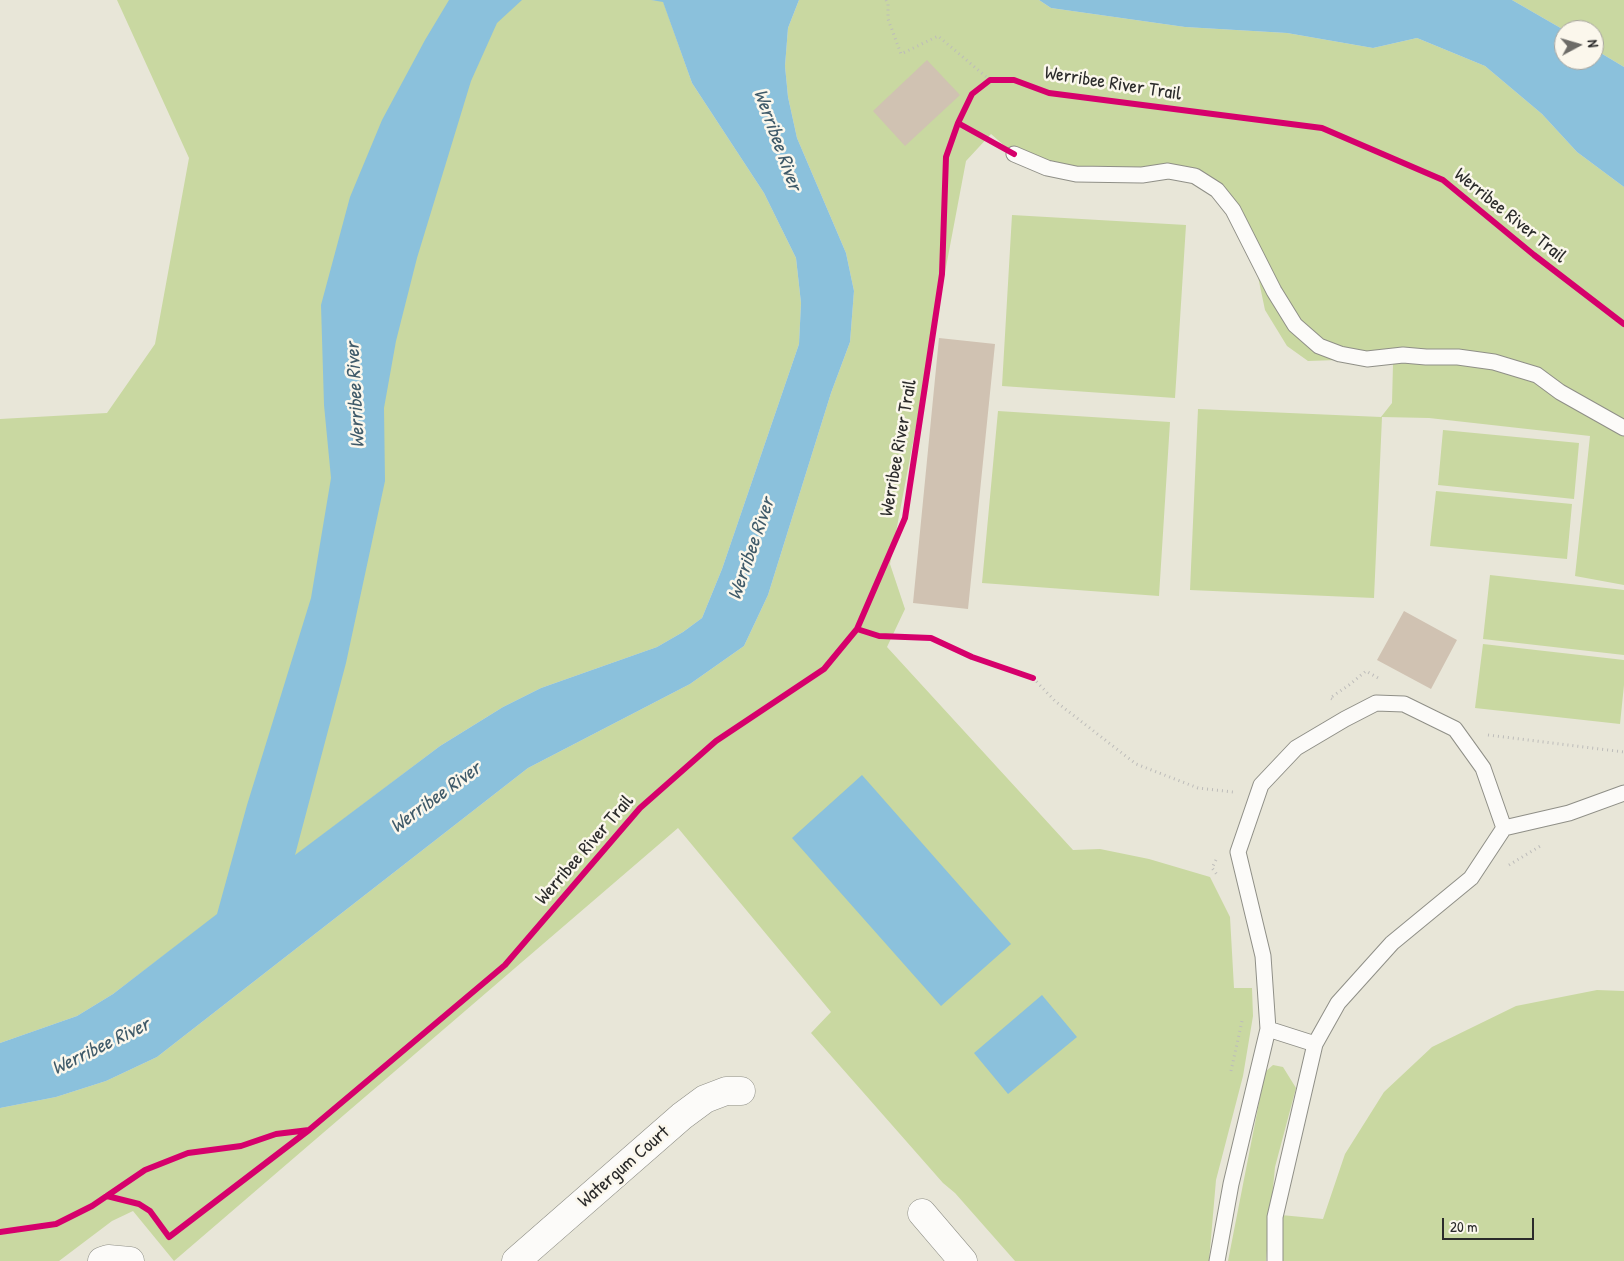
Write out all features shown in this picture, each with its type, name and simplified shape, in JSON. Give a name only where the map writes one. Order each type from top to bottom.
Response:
[{"type":"street","name":"Watergum Court","points":[[516,1261],[682,1116],[705,1099],[726,1091],[741,1092]]},
{"type":"street","points":[[922,1213],[963,1261]]},
{"type":"lane","points":[[1014,154],[1048,168],[1076,174],[1142,176],[1168,171],[1195,176],[1218,190],[1233,210],[1274,291],[1295,325],[1319,346],[1340,354],[1367,359],[1403,355],[1458,357],[1494,362],[1537,375],[1560,392],[1624,428]]},
{"type":"lane","points":[[1217,1261],[1231,1184],[1268,1029],[1263,956],[1238,852],[1261,785],[1296,748],[1345,719],[1376,703],[1404,704],[1455,729],[1483,768],[1504,828]]},
{"type":"lane","points":[[1275,1261],[1275,1217],[1314,1044],[1338,1003],[1392,943],[1471,878],[1504,828],[1569,813],[1624,793]]},
{"type":"lane","points":[[1268,1029],[1314,1044]]},
{"type":"path","points":[[886,0],[888,4],[888,19],[901,54],[938,36],[987,83],[998,80]]},
{"type":"path","points":[[1024,675],[1033,678],[1055,701],[1136,764],[1198,788],[1242,794]]},
{"type":"path","points":[[1505,867],[1547,843]]},
{"type":"path","points":[[1220,853],[1212,868],[1224,883]]},
{"type":"path","points":[[1231,1074],[1243,1018]]},
{"type":"green space","points":[[117,0],[663,1],[692,83],[764,193],[796,258],[801,303],[799,344],[722,569],[702,618],[657,647],[541,688],[503,707],[440,746],[113,994],[77,1016],[0,1043],[0,419],[107,413],[155,344],[189,158]]},
{"type":"green space","points":[[799,0],[1039,0],[1051,8],[1185,27],[1287,33],[1373,48],[1417,38],[1485,66],[1542,114],[1577,152],[1624,187],[1624,585],[1575,576],[1590,436],[1429,418],[1382,417],[1374,598],[1190,590],[1198,409],[1381,417],[1392,403],[1393,364],[1367,359],[1308,361],[1287,346],[1265,310],[1252,248],[1217,190],[1168,171],[1076,174],[1014,154],[991,134],[966,161],[890,564],[905,609],[887,647],[1073,850],[1100,849],[1149,859],[1210,877],[1230,917],[1234,988],[1252,988],[1253,1016],[1243,1076],[1216,1180],[1209,1261],[1015,1261],[955,1193],[943,1183],[811,1033],[831,1012],[678,828],[174,1261],[133,1211],[112,1221],[59,1261],[0,1261],[0,1108],[56,1097],[106,1081],[157,1057],[528,768],[690,684],[744,646],[768,595],[831,393],[850,342],[854,291],[846,253],[797,138],[788,97],[785,66],[788,28]]},
{"type":"green space","points":[[1512,0],[1624,0],[1624,67],[1604,55],[1604,20],[1554,20],[1554,24]]},
{"type":"green space","points":[[1012,215],[1186,225],[1175,398],[1002,386]]},
{"type":"green space","points":[[998,411],[1170,422],[1159,596],[982,583]]},
{"type":"green space","points":[[1443,430],[1579,443],[1574,499],[1438,485]]},
{"type":"green space","points":[[1436,491],[1572,504],[1567,559],[1430,546]]},
{"type":"green space","points":[[1490,575],[1624,590],[1624,655],[1483,639]]},
{"type":"green space","points":[[1483,644],[1624,660],[1624,685],[1620,724],[1475,708]]},
{"type":"green space","points":[[1597,990],[1624,991],[1624,1261],[1281,1261],[1281,1215],[1323,1219],[1345,1154],[1384,1092],[1432,1047],[1516,1006]]},
{"type":"green space","points":[[1273,1065],[1283,1067],[1296,1088],[1275,1167],[1266,1261],[1228,1261],[1265,1072]]},
{"type":"water","name":"Werribee River","points":[[449,0],[522,0],[497,23],[471,81],[417,258],[396,341],[384,408],[385,481],[346,663],[295,855],[440,746],[503,707],[541,688],[657,647],[702,618],[722,569],[799,344],[801,303],[796,258],[764,193],[692,83],[663,2],[651,0],[799,0],[788,28],[785,66],[788,97],[797,138],[846,253],[854,291],[850,342],[831,393],[768,595],[744,646],[690,684],[528,768],[157,1057],[106,1081],[56,1097],[0,1108],[0,1043],[77,1016],[113,994],[217,914],[247,805],[311,598],[331,478],[324,405],[321,305],[350,197],[382,120]]},
{"type":"water","points":[[1039,0],[1512,0],[1554,24],[1554,70],[1604,70],[1604,55],[1624,67],[1624,187],[1577,152],[1542,114],[1485,66],[1417,38],[1373,48],[1287,33],[1185,27],[1051,8]]},
{"type":"water","points":[[862,775],[1011,944],[941,1006],[792,838]]},
{"type":"water","points":[[1042,995],[1077,1037],[1008,1094],[974,1053]]},
{"type":"building","points":[[927,60],[960,95],[905,146],[873,111]]},
{"type":"building","points":[[939,338],[995,344],[968,609],[913,603]]},
{"type":"building","points":[[1404,611],[1457,640],[1431,689],[1377,660]]},
{"type":"cycle path","name":"Werribee River Trail","points":[[0,1232],[56,1224],[92,1206],[145,1170],[188,1153],[241,1146],[276,1134],[309,1130],[505,965],[640,808],[716,741],[824,669],[857,629],[905,518],[942,274],[946,157],[958,123],[972,94],[990,80],[1014,80],[1049,93],[1322,128],[1443,180],[1534,255],[1624,324]]},
{"type":"cycle path","points":[[958,123],[1014,154]]},
{"type":"cycle path","points":[[857,629],[879,636],[931,638],[972,657],[1033,678]]},
{"type":"cycle path","points":[[107,1196],[139,1204],[150,1211],[169,1237],[309,1130]]}]
